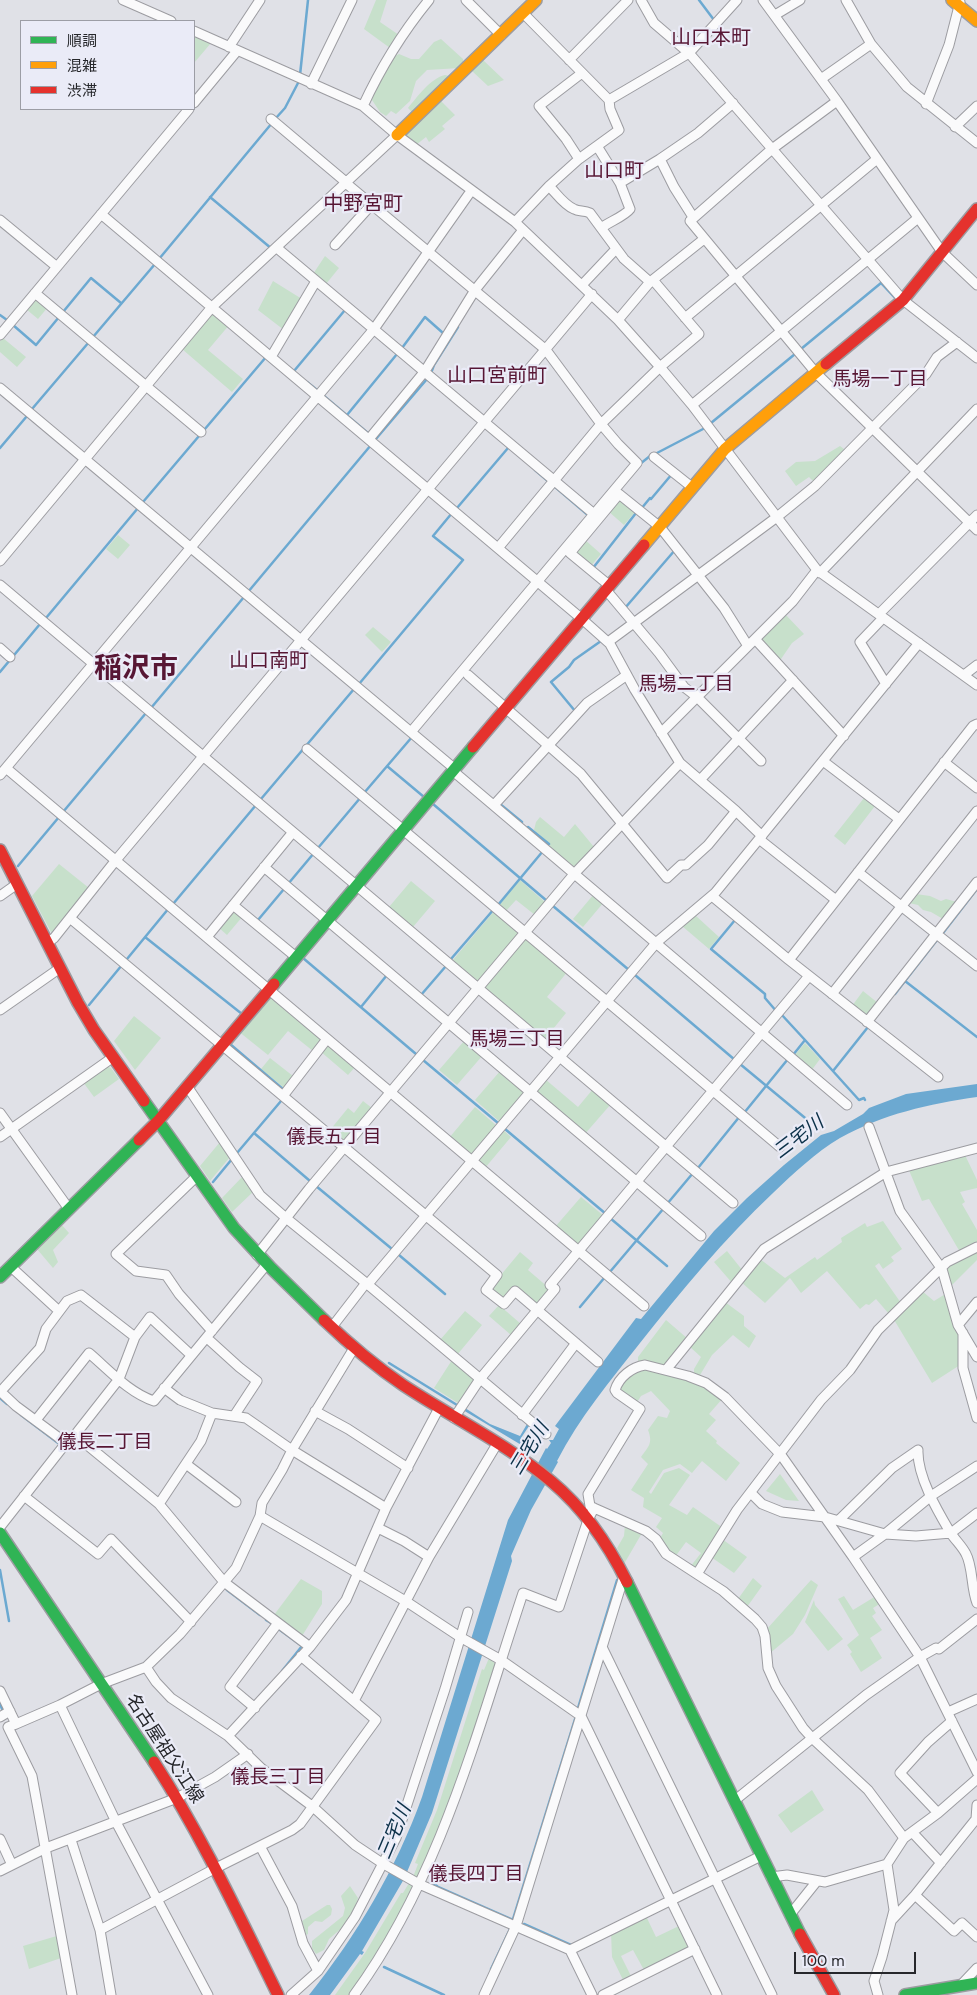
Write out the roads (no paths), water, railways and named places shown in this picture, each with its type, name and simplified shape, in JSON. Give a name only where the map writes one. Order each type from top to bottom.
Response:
[{"type":"street","points":[[123,0],[142,4],[169,20]]},
{"type":"street","points":[[311,84],[352,0]]},
{"type":"street","points":[[363,106],[383,65],[408,26],[429,0]]},
{"type":"street","points":[[466,0],[501,35]]},
{"type":"street","points":[[0,561],[212,308],[347,183],[536,0]]},
{"type":"street","points":[[569,60],[628,0]]},
{"type":"street","points":[[641,0],[654,23],[689,53],[904,300],[977,358]]},
{"type":"street","points":[[609,100],[689,53],[734,4],[724,0]]},
{"type":"street","points":[[764,0],[942,252],[977,284]]},
{"type":"street","points":[[774,15],[800,0]]},
{"type":"street","points":[[846,0],[871,44],[907,87],[977,143]]},
{"type":"street","points":[[195,102],[233,49],[257,1]]},
{"type":"street","points":[[926,104],[949,45],[957,2]]},
{"type":"street","points":[[957,2],[977,21]]},
{"type":"street","points":[[515,222],[549,186],[580,159],[619,130],[610,109],[609,100],[523,13]]},
{"type":"street","points":[[195,31],[363,106],[397,135],[515,222],[592,294],[660,367],[692,405],[818,571],[977,685]]},
{"type":"street","points":[[821,79],[871,44]]},
{"type":"street","points":[[580,159],[566,138],[539,106],[582,74]]},
{"type":"street","points":[[837,101],[772,149],[690,221],[816,373],[977,530]]},
{"type":"street","points":[[620,183],[698,134],[733,104]]},
{"type":"street","points":[[955,127],[977,106]]},
{"type":"street","points":[[0,335],[188,110]]},
{"type":"street","points":[[271,119],[546,350],[601,424],[637,463],[411,732]]},
{"type":"street","points":[[597,146],[620,183],[630,209],[627,213],[600,228]]},
{"type":"street","points":[[660,159],[674,187],[693,217]]},
{"type":"street","points":[[685,318],[877,159]]},
{"type":"street","points":[[498,548],[601,424],[660,367],[699,334],[652,281],[624,259],[590,214],[584,210],[576,211],[570,207],[549,186]]},
{"type":"street","points":[[471,191],[374,329],[3,771],[116,860],[644,1306]]},
{"type":"street","points":[[334,245],[372,204]]},
{"type":"street","points":[[0,1277],[158,1121],[725,449],[904,300],[977,210]]},
{"type":"street","points":[[101,214],[608,642],[680,763],[736,811],[761,837],[836,900]]},
{"type":"street","points":[[692,405],[918,218]]},
{"type":"street","points":[[0,220],[57,266]]},
{"type":"street","points":[[369,439],[425,371],[475,290],[523,230]]},
{"type":"street","points":[[618,320],[652,281],[704,239]]},
{"type":"street","points":[[277,248],[594,514]]},
{"type":"street","points":[[582,285],[616,249]]},
{"type":"street","points":[[271,357],[316,280]]},
{"type":"street","points":[[35,293],[201,432]]},
{"type":"street","points":[[47,943],[54,938],[116,860],[592,294]]},
{"type":"street","points":[[608,642],[777,517],[815,486],[926,374],[936,357],[957,342]]},
{"type":"street","points":[[0,388],[411,732],[494,805],[847,1105]]},
{"type":"street","points":[[661,733],[793,602],[818,571],[917,472],[977,408]]},
{"type":"street","points":[[654,457],[693,488]]},
{"type":"street","points":[[748,646],[724,608],[660,527],[619,494],[570,553],[608,588],[684,688],[697,697],[761,760]]},
{"type":"street","points":[[886,684],[860,642],[881,616],[977,515]]},
{"type":"street","points":[[0,585],[732,1203]]},
{"type":"street","points":[[755,639],[844,736]]},
{"type":"street","points":[[332,1327],[657,942],[712,896],[919,643]]},
{"type":"street","points":[[0,648],[10,657]]},
{"type":"street","points":[[964,675],[977,666]]},
{"type":"street","points":[[468,674],[581,774],[667,878],[681,865],[686,865],[708,845],[736,811]]},
{"type":"street","points":[[494,805],[587,703],[626,675]]},
{"type":"street","points":[[700,780],[793,680]]},
{"type":"street","points":[[789,960],[944,762],[973,726],[977,724]]},
{"type":"street","points":[[307,749],[780,1147]]},
{"type":"street","points":[[823,761],[899,819]]},
{"type":"street","points":[[944,762],[977,788]]},
{"type":"street","points":[[257,1254],[344,1147],[576,873],[680,763]]},
{"type":"street","points":[[832,994],[977,811]]},
{"type":"street","points":[[207,937],[294,832]]},
{"type":"street","points":[[0,850],[82,1010],[112,1058],[234,1228],[257,1254],[354,1348],[381,1370],[529,1464],[553,1483],[588,1520],[606,1545],[624,1576],[760,1856],[834,1995]]},
{"type":"street","points":[[264,867],[701,1236]]},
{"type":"street","points":[[858,872],[977,966]]},
{"type":"street","points":[[867,1022],[977,882]]},
{"type":"street","points":[[0,896],[17,884]]},
{"type":"street","points":[[712,896],[789,960],[938,1077]]},
{"type":"street","points":[[233,905],[296,957]]},
{"type":"street","points":[[70,918],[497,1275],[486,1290],[504,1304],[515,1291],[598,1362]]},
{"type":"street","points":[[0,1010],[60,968]]},
{"type":"street","points":[[454,1418],[480,1378],[555,1289],[550,1285],[809,976]]},
{"type":"street","points":[[283,1096],[327,1039]]},
{"type":"street","points":[[0,1136],[112,1058]]},
{"type":"street","points":[[187,1086],[260,1195],[480,1378],[522,1416],[546,1434]]},
{"type":"street","points":[[0,1112],[69,1209]]},
{"type":"street","points":[[869,1128],[900,1210],[942,1268],[961,1329],[977,1357]]},
{"type":"street","points":[[666,1370],[764,1250],[886,1172],[977,1148]]},
{"type":"street","points":[[197,1176],[116,1254],[136,1271],[166,1275],[209,1334],[238,1367],[257,1382],[234,1416]]},
{"type":"street","points":[[697,1574],[737,1510],[781,1455],[821,1400],[850,1370],[878,1330],[947,1262],[977,1247]]},
{"type":"street","points":[[36,1420],[89,1352],[119,1379],[146,1398],[154,1401],[267,1264]]},
{"type":"street","points":[[10,1266],[59,1312]]},
{"type":"street","points":[[66,1443],[0,1391],[40,1348],[46,1329],[67,1301],[81,1295],[135,1337]]},
{"type":"street","points":[[977,1302],[961,1329],[963,1368],[977,1418]]},
{"type":"street","points":[[0,1527],[119,1379],[135,1337],[150,1317],[192,1355]]},
{"type":"street","points":[[522,1416],[576,1343]]},
{"type":"street","points":[[72,1995],[32,1776],[8,1727],[60,1705],[101,1684],[146,1667],[191,1622],[236,1568],[260,1516],[262,1503],[354,1348]]},
{"type":"street","points":[[904,1838],[868,1790],[812,1738],[776,1686],[768,1668],[765,1636],[762,1627],[735,1601],[666,1554],[656,1539],[646,1532],[590,1506],[588,1494],[640,1409],[615,1390],[616,1386],[630,1370],[637,1366],[645,1365],[697,1378],[715,1389],[781,1455],[853,1556],[920,1657],[977,1772]]},
{"type":"street","points":[[164,1388],[180,1400],[212,1413],[246,1418],[292,1450],[386,1508]]},
{"type":"street","points":[[228,1736],[256,1708],[310,1647],[346,1600],[386,1508],[439,1408]]},
{"type":"street","points":[[315,1411],[408,1468]]},
{"type":"street","points":[[159,1504],[201,1441],[212,1413]]},
{"type":"street","points":[[75,1436],[159,1504],[224,1582],[310,1647]]},
{"type":"street","points":[[354,1702],[429,1557],[497,1444]]},
{"type":"street","points":[[839,1520],[892,1468],[918,1450],[918,1464],[931,1496],[951,1533],[967,1556],[977,1603]]},
{"type":"street","points":[[186,1464],[236,1502]]},
{"type":"street","points":[[853,1556],[885,1534],[931,1496],[977,1466]]},
{"type":"street","points":[[751,1493],[762,1504],[782,1512],[825,1517],[885,1534],[916,1536],[951,1533],[977,1513]]},
{"type":"street","points":[[24,1496],[98,1554],[111,1539],[191,1622]]},
{"type":"street","points":[[354,1995],[391,1940],[415,1882],[439,1839],[461,1784],[497,1658],[523,1593],[558,1606],[594,1508]]},
{"type":"street","points":[[260,1516],[407,1602],[461,1638],[497,1658],[581,1716],[717,1995]]},
{"type":"street","points":[[378,1528],[404,1541],[429,1557]]},
{"type":"street","name":"名古屋祖父江線","points":[[0,1533],[176,1798],[216,1868],[278,1995]]},
{"type":"street","points":[[484,1995],[516,1926],[624,1576]]},
{"type":"street","points":[[291,1995],[318,1971],[355,1916],[396,1838],[468,1612]]},
{"type":"street","points":[[734,1801],[866,1695],[920,1657],[936,1648],[939,1649],[977,1619]]},
{"type":"street","points":[[256,1708],[230,1686],[278,1623]]},
{"type":"street","points":[[602,1647],[772,1995]]},
{"type":"street","points":[[100,1930],[292,1830],[300,1824],[376,1720],[301,1656]]},
{"type":"street","points":[[146,1667],[156,1682],[171,1698],[228,1736],[261,1768],[312,1806],[355,1845],[383,1864],[415,1882],[570,1950],[592,1995]]},
{"type":"street","points":[[0,1691],[16,1724]]},
{"type":"street","points":[[938,1813],[900,1774],[950,1717],[977,1699]]},
{"type":"street","points":[[60,1705],[116,1822],[208,1995]]},
{"type":"street","points":[[0,1717],[10,1710]]},
{"type":"street","points":[[0,1871],[46,1848],[71,1840],[176,1798],[215,1777],[248,1754]]},
{"type":"street","points":[[771,1877],[786,1875],[825,1882],[887,1864],[904,1838],[938,1813],[977,1779]]},
{"type":"street","points":[[891,1921],[915,1895],[976,1819],[977,1805]]},
{"type":"street","points":[[912,1832],[941,1863]]},
{"type":"street","points":[[0,1839],[12,1865]]},
{"type":"street","points":[[71,1840],[100,1930],[111,1995]]},
{"type":"street","points":[[260,1846],[292,1906],[303,1943],[318,1971]]},
{"type":"street","points":[[570,1950],[760,1856]]},
{"type":"street","points":[[878,1995],[874,1981],[894,1910],[887,1864]]},
{"type":"street","points":[[789,1913],[793,1911],[817,1881]]},
{"type":"street","points":[[915,1895],[954,1931],[962,1923],[977,1938]]},
{"type":"street","points":[[602,1995],[695,1949]]},
{"type":"street","points":[[960,1986],[977,1968]]},
{"type":"street","points":[[906,1995],[977,1983]]},
{"type":"water","points":[[977,1084],[977,1097],[941,1103],[890,1116],[840,1138],[822,1150],[789,1178],[737,1228],[617,1371],[566,1445],[531,1510],[511,1556],[512,1561],[432,1813],[404,1879],[362,1951],[364,1952],[362,1955],[360,1954],[330,1995],[309,1995],[359,1925],[374,1900],[412,1824],[508,1520],[546,1448],[551,1443],[549,1440],[553,1440],[559,1429],[555,1426],[636,1318],[641,1319],[714,1231],[747,1198],[821,1135],[834,1131],[863,1114],[869,1108],[906,1094]]},
{"type":"water","points":[[465,1408],[490,1424],[520,1436],[527,1424],[529,1426],[521,1438],[524,1437],[527,1440],[523,1446],[463,1410]]},
{"type":"waterway","points":[[300,75],[308,0]]},
{"type":"waterway","points":[[699,0],[714,20]]},
{"type":"waterway","points":[[276,118],[285,108],[298,83]]},
{"type":"waterway","points":[[159,259],[272,123]]},
{"type":"waterway","points":[[210,197],[272,249]]},
{"type":"waterway","points":[[93,337],[155,264]]},
{"type":"waterway","points":[[63,312],[91,278],[121,303]]},
{"type":"waterway","points":[[801,349],[881,283],[896,299]]},
{"type":"waterway","points":[[294,371],[345,310]]},
{"type":"waterway","points":[[0,315],[7,320]]},
{"type":"waterway","points":[[13,325],[36,345],[59,317]]},
{"type":"waterway","points":[[402,348],[425,317],[443,333]]},
{"type":"waterway","points":[[431,373],[458,327]]},
{"type":"waterway","points":[[32,409],[89,342]]},
{"type":"waterway","points":[[347,415],[397,354]]},
{"type":"waterway","points":[[711,423],[795,354]]},
{"type":"waterway","points":[[143,502],[266,357]]},
{"type":"waterway","points":[[375,440],[428,380]]},
{"type":"waterway","points":[[307,382],[317,390]]},
{"type":"waterway","points":[[324,396],[369,434]]},
{"type":"waterway","points":[[0,448],[27,416]]},
{"type":"waterway","points":[[655,454],[705,428]]},
{"type":"waterway","points":[[248,592],[371,445]]},
{"type":"waterway","points":[[457,508],[508,448]]},
{"type":"waterway","points":[[640,464],[650,456]]},
{"type":"waterway","points":[[535,470],[549,482]]},
{"type":"waterway","points":[[641,509],[672,474]]},
{"type":"waterway","points":[[554,486],[589,516]]},
{"type":"waterway","points":[[46,618],[138,508]]},
{"type":"waterway","points":[[359,684],[463,560],[433,536],[452,513]]},
{"type":"waterway","points":[[593,568],[636,513]]},
{"type":"waterway","points":[[625,608],[675,550]]},
{"type":"waterway","points":[[151,708],[244,597]]},
{"type":"waterway","points":[[0,672],[40,624]]},
{"type":"waterway","points":[[575,711],[551,682],[569,667],[574,660],[601,641]]},
{"type":"waterway","points":[[261,799],[354,689]]},
{"type":"waterway","points":[[63,812],[146,713]]},
{"type":"waterway","points":[[364,793],[412,737]]},
{"type":"waterway","points":[[387,766],[424,797]]},
{"type":"waterway","points":[[318,848],[361,797]]},
{"type":"waterway","points":[[433,804],[547,901]]},
{"type":"waterway","points":[[500,804],[522,822]]},
{"type":"waterway","points":[[173,904],[256,805]]},
{"type":"waterway","points":[[18,866],[59,817]]},
{"type":"waterway","points":[[528,827],[549,844]]},
{"type":"waterway","points":[[498,905],[543,851]]},
{"type":"waterway","points":[[288,884],[314,853]]},
{"type":"waterway","points":[[259,922],[258,920],[284,889]]},
{"type":"waterway","points":[[943,933],[977,889]]},
{"type":"waterway","points":[[553,906],[629,970]]},
{"type":"waterway","points":[[127,959],[169,908]]},
{"type":"waterway","points":[[451,959],[494,909]]},
{"type":"waterway","points":[[735,920],[711,949],[765,994],[765,998],[777,1012]]},
{"type":"waterway","points":[[145,937],[242,1014]]},
{"type":"waterway","points":[[905,981],[937,940]]},
{"type":"waterway","points":[[303,958],[416,1054]]},
{"type":"waterway","points":[[89,1005],[122,965]]},
{"type":"waterway","points":[[420,994],[446,966]]},
{"type":"waterway","points":[[361,1007],[387,975]]},
{"type":"waterway","points":[[635,975],[735,1060]]},
{"type":"waterway","points":[[895,994],[905,981],[977,1037]]},
{"type":"waterway","points":[[781,1014],[805,1040]]},
{"type":"waterway","points":[[833,1071],[868,1027]]},
{"type":"waterway","points":[[793,1055],[805,1040],[859,1100],[864,1098],[865,1100]]},
{"type":"waterway","points":[[230,1044],[284,1090]]},
{"type":"waterway","points":[[744,1113],[788,1059]]},
{"type":"waterway","points":[[423,1060],[498,1123]]},
{"type":"waterway","name":"三宅川","points":[[740,1064],[816,1127]]},
{"type":"waterway","points":[[237,1153],[281,1101]]},
{"type":"waterway","points":[[698,1168],[740,1116]]},
{"type":"waterway","points":[[505,1129],[606,1214]]},
{"type":"waterway","points":[[254,1133],[310,1181]]},
{"type":"waterway","points":[[213,1182],[232,1159]]},
{"type":"waterway","points":[[667,1204],[693,1173]]},
{"type":"waterway","points":[[316,1186],[392,1249]]},
{"type":"waterway","points":[[609,1273],[664,1208]]},
{"type":"waterway","points":[[610,1218],[667,1266]]},
{"type":"waterway","points":[[399,1255],[445,1294]]},
{"type":"waterway","points":[[580,1307],[605,1277]]},
{"type":"waterway","points":[[389,1363],[457,1405]]},
{"type":"waterway","points":[[0,1398],[7,1404]]},
{"type":"waterway","points":[[21,1415],[58,1443]]},
{"type":"waterway","points":[[0,1570],[9,1621]]},
{"type":"waterway","points":[[578,1708],[617,1580]]},
{"type":"waterway","points":[[227,1590],[260,1615]]},
{"type":"waterway","points":[[266,1620],[271,1623]]},
{"type":"waterway","points":[[280,1630],[302,1646],[282,1671]]},
{"type":"waterway","points":[[0,1704],[3,1711]]},
{"type":"waterway","points":[[513,1919],[575,1719]]},
{"type":"waterway","points":[[431,1881],[438,1887],[513,1920]]},
{"type":"waterway","points":[[524,1924],[571,1945]]},
{"type":"waterway","points":[[491,1969],[511,1927]]},
{"type":"waterway","points":[[384,1967],[444,1995]]},
{"type":"district","name":"山口本町","points":[[711,39]]},
{"type":"district","name":"山口町","points":[[614,172]]},
{"type":"district","name":"中野宮町","points":[[363,205]]},
{"type":"district","name":"山口宮前町","points":[[497,377]]},
{"type":"district","name":"馬場一丁目","points":[[880,380]]},
{"type":"district","name":"山口南町","points":[[269,662]]},
{"type":"district","name":"稲沢市","points":[[136,670]]},
{"type":"district","name":"馬場二丁目","points":[[686,685]]},
{"type":"district","name":"馬場三丁目","points":[[517,1040]]},
{"type":"district","name":"儀長五丁目","points":[[334,1138]]},
{"type":"district","name":"儀長二丁目","points":[[105,1443]]},
{"type":"district","name":"儀長三丁目","points":[[278,1778]]},
{"type":"district","name":"儀長四丁目","points":[[476,1875]]}]
